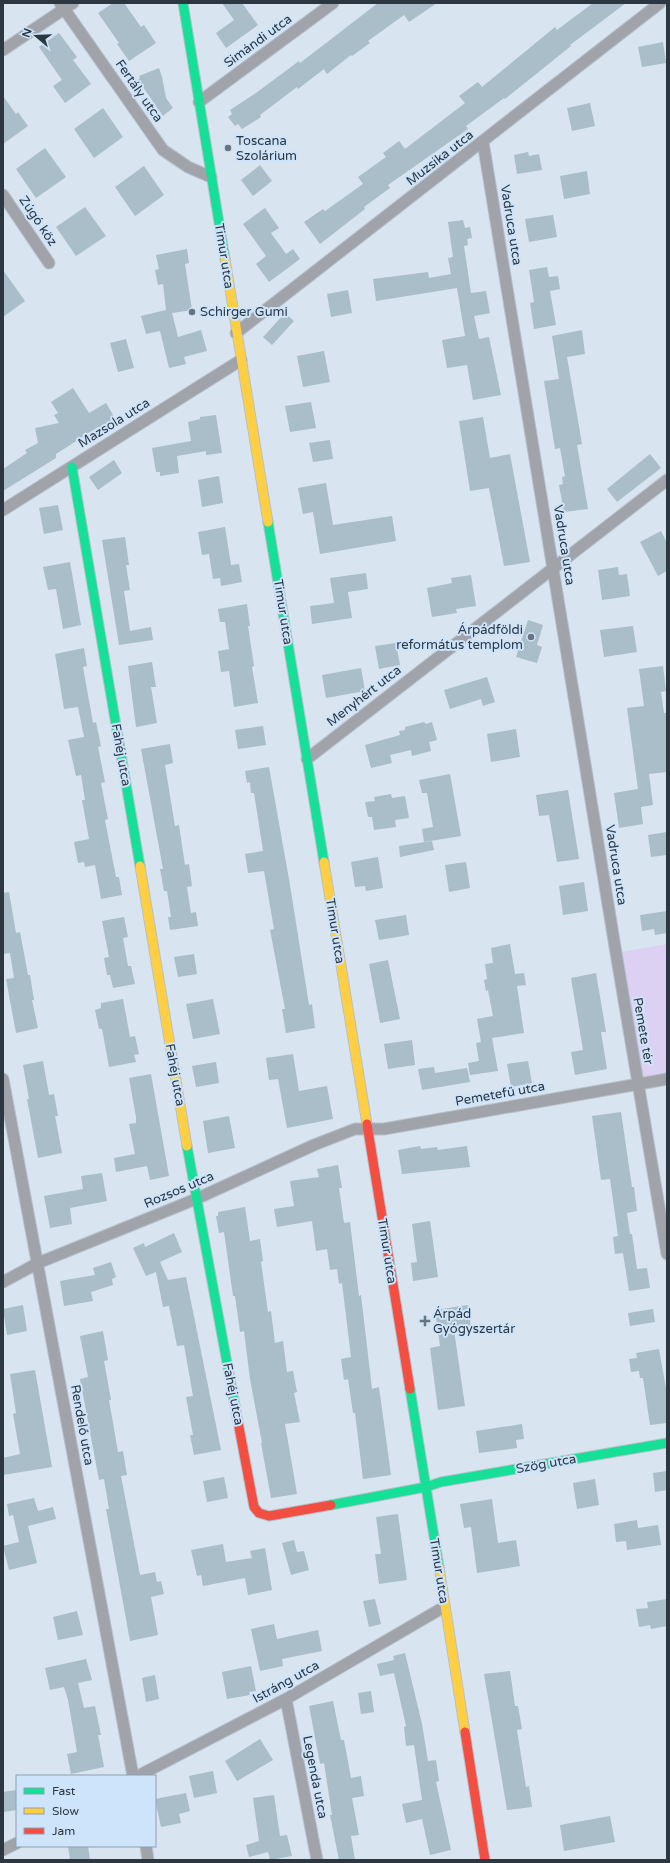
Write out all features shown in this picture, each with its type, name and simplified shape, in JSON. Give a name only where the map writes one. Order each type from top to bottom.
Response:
[{"type":"street","name":"Timur utca","points":[[183,3],[236,333],[308,760],[485,1860]]},
{"type":"street","name":"Simándi utca","points":[[199,102],[333,3]]},
{"type":"street","name":"Muzsika utca","points":[[236,333],[484,142],[660,3]]},
{"type":"street","points":[[3,50],[66,5]]},
{"type":"street","name":"Fertály utca","points":[[66,5],[164,150],[188,167],[211,176]]},
{"type":"street","name":"Vadruca utca","points":[[484,142],[616,952]]},
{"type":"street","name":"Zúgó köz","points":[[3,195],[49,263]]},
{"type":"street","name":"Mazsola utca","points":[[3,510],[241,360]]},
{"type":"street","name":"Fahéj utca","points":[[72,467],[196,1199],[254,1507],[259,1513],[269,1516],[426,1487]]},
{"type":"street","name":"Menyhért utca","points":[[308,760],[667,480]]},
{"type":"street","name":"Pemete tér","points":[[616,952],[638,1084],[667,1079]]},
{"type":"street","name":"Rendelő utca","points":[[3,1078],[133,1775]]},
{"type":"street","points":[[638,1084],[667,1254]]},
{"type":"street","name":"Pemetefű utca","points":[[367,1129],[384,1129],[638,1084]]},
{"type":"street","name":"Rozsos utca","points":[[3,1282],[38,1263],[196,1199],[314,1145],[356,1129],[367,1129]]},
{"type":"street","name":"Szög utca","points":[[426,1487],[441,1482],[667,1443]]},
{"type":"street","name":"Istráng utca","points":[[140,1775],[286,1699],[444,1606]]},
{"type":"street","name":"Legenda utca","points":[[286,1699],[317,1860]]},
{"type":"street","points":[[3,1850],[16,1844]]},
{"type":"street","points":[[146,1847],[148,1860]]},
{"type":"shaded area","points":[[667,944],[667,1079],[638,1084],[616,953]]},
{"type":"building","points":[[113,3],[124,3],[141,27],[144,25],[156,43],[129,61],[117,44],[119,43],[98,13]]},
{"type":"building","points":[[222,3],[242,3],[258,25],[226,48],[216,33],[234,20]]},
{"type":"building","points":[[378,3],[437,3],[409,22],[404,15],[368,41],[370,43],[352,56],[351,55],[327,74],[324,69],[260,115],[261,117],[242,129],[238,124],[235,126],[228,117],[232,114],[230,110],[299,61],[300,63]]},
{"type":"building","points":[[593,3],[626,3],[570,45],[571,46],[505,99],[504,98],[466,126],[468,129],[388,185],[390,188],[364,207],[365,209],[320,244],[304,222],[323,209],[325,211],[363,184],[358,177],[386,157],[383,153],[399,141],[405,149],[465,103],[459,96],[478,82],[482,87],[555,27],[557,30]]},
{"type":"building","points":[[59,33],[77,57],[73,60],[91,84],[65,103],[53,86],[62,80],[39,47]]},
{"type":"building","points":[[663,42],[666,63],[642,67],[638,47]]},
{"type":"building","points":[[159,68],[166,98],[173,108],[163,116],[138,80],[140,78],[139,76]]},
{"type":"building","points":[[3,96],[16,114],[18,112],[28,126],[3,144]]},
{"type":"building","points":[[590,103],[595,126],[572,131],[567,108]]},
{"type":"building","points":[[103,108],[123,137],[94,158],[74,129]]},
{"type":"building","points":[[45,148],[66,177],[36,198],[16,169]]},
{"type":"building","points":[[528,152],[529,156],[539,154],[542,170],[517,174],[514,155]]},
{"type":"building","points":[[260,165],[272,181],[253,196],[241,180]]},
{"type":"building","points":[[144,166],[164,195],[135,216],[115,187]]},
{"type":"building","points":[[587,171],[590,194],[564,199],[560,176]]},
{"type":"building","points":[[85,207],[106,236],[76,256],[56,227]]},
{"type":"building","points":[[265,208],[279,228],[271,233],[286,254],[293,249],[300,259],[269,282],[256,264],[266,256],[243,224]]},
{"type":"building","points":[[553,215],[557,237],[529,242],[525,219]]},
{"type":"building","points":[[463,220],[465,228],[470,227],[472,238],[467,239],[468,245],[464,246],[471,293],[486,291],[490,313],[474,316],[479,339],[489,337],[501,395],[473,400],[467,365],[447,368],[442,340],[465,336],[457,288],[376,301],[373,279],[428,272],[429,278],[451,274],[448,258],[453,257],[448,222]]},
{"type":"building","points":[[187,249],[189,263],[185,264],[192,310],[172,313],[178,337],[201,330],[207,351],[184,357],[186,364],[169,368],[160,331],[146,334],[141,316],[166,310],[163,284],[158,285],[155,270],[159,269],[156,255]]},
{"type":"building","points":[[547,267],[549,277],[558,276],[560,289],[550,291],[556,325],[534,329],[530,303],[534,302],[529,270]]},
{"type":"building","points":[[3,270],[25,301],[3,317]]},
{"type":"building","points":[[348,290],[352,313],[331,317],[327,294]]},
{"type":"building","points":[[285,313],[294,321],[272,345],[263,337]]},
{"type":"building","points":[[582,330],[585,354],[567,357],[582,444],[577,445],[588,509],[564,512],[559,485],[563,484],[562,477],[565,476],[560,448],[555,449],[544,381],[559,379],[552,336]]},
{"type":"building","points":[[126,339],[134,368],[118,372],[110,343]]},
{"type":"building","points":[[324,351],[330,382],[303,387],[297,356]]},
{"type":"building","points":[[73,388],[89,413],[106,403],[116,420],[100,430],[98,427],[56,454],[56,458],[3,491],[3,469],[27,453],[25,450],[38,443],[35,428],[59,423],[54,415],[58,413],[51,402]]},
{"type":"building","points":[[311,402],[316,428],[290,432],[285,406]]},
{"type":"building","points":[[216,415],[222,453],[206,455],[206,451],[177,456],[179,473],[160,476],[160,472],[156,472],[152,448],[191,441],[188,422],[200,419],[200,417]]},
{"type":"building","points":[[483,417],[490,458],[510,454],[530,562],[504,566],[489,488],[470,491],[459,421]]},
{"type":"building","points":[[330,440],[333,459],[313,462],[309,443]]},
{"type":"building","points":[[650,454],[661,468],[617,502],[607,489]]},
{"type":"building","points":[[114,460],[122,473],[98,490],[89,477]]},
{"type":"building","points":[[219,476],[223,503],[202,507],[198,480]]},
{"type":"building","points":[[326,483],[333,525],[392,516],[396,541],[320,554],[313,512],[303,514],[298,488]]},
{"type":"building","points":[[58,505],[63,530],[44,534],[39,508]]},
{"type":"building","points":[[225,527],[231,565],[239,564],[242,582],[221,586],[220,578],[213,579],[209,554],[202,555],[198,532]]},
{"type":"building","points":[[661,531],[667,543],[667,571],[658,576],[640,542]]},
{"type":"building","points":[[125,537],[129,565],[126,565],[130,590],[124,591],[130,631],[151,627],[153,640],[119,645],[102,540]]},
{"type":"building","points":[[70,562],[81,625],[63,629],[56,589],[48,590],[43,567]]},
{"type":"building","points":[[618,567],[619,575],[627,574],[630,596],[602,600],[598,570]]},
{"type":"building","points":[[366,573],[368,589],[348,592],[352,618],[312,624],[310,606],[334,603],[330,578]]},
{"type":"building","points":[[471,575],[476,606],[456,609],[457,613],[432,617],[427,588],[452,583],[451,578]]},
{"type":"building","points":[[247,604],[250,626],[248,626],[254,666],[252,667],[258,703],[234,707],[229,671],[221,672],[218,651],[229,649],[225,622],[220,622],[218,609]]},
{"type":"building","name":"Árpádföldi református templom","points":[[528,620],[543,625],[537,645],[542,647],[537,663],[516,657]]},
{"type":"building","points":[[633,626],[637,652],[604,657],[600,630]]},
{"type":"building","points":[[396,643],[400,665],[379,669],[375,646]]},
{"type":"building","points":[[84,648],[87,666],[83,667],[93,723],[96,722],[101,746],[98,747],[105,782],[101,783],[108,819],[105,820],[116,877],[119,877],[122,895],[101,899],[95,865],[85,867],[84,862],[78,863],[74,842],[89,839],[82,800],[85,800],[81,775],[76,776],[68,740],[84,737],[78,707],[64,709],[55,654]]},
{"type":"building","points":[[152,662],[156,687],[151,687],[157,723],[136,727],[128,666]]},
{"type":"building","points":[[663,666],[666,691],[661,692],[664,713],[667,713],[667,772],[649,774],[653,805],[641,807],[643,824],[619,828],[614,793],[638,789],[627,708],[644,706],[639,669]]},
{"type":"building","points":[[361,668],[365,691],[326,698],[322,675]]},
{"type":"building","points":[[487,677],[495,702],[483,706],[481,699],[450,709],[444,690]]},
{"type":"building","points":[[424,722],[426,724],[432,722],[437,740],[429,742],[431,751],[412,756],[411,750],[390,755],[392,763],[371,768],[365,745],[400,735],[399,731],[405,730],[405,727]]},
{"type":"building","points":[[263,726],[266,745],[238,749],[235,730]]},
{"type":"building","points":[[516,729],[520,757],[491,762],[487,734]]},
{"type":"building","points":[[170,744],[173,763],[165,765],[175,826],[179,825],[185,865],[189,864],[192,886],[187,887],[191,913],[196,912],[198,926],[170,930],[168,917],[171,917],[167,891],[164,891],[160,869],[163,869],[141,749]]},
{"type":"building","points":[[269,767],[309,1005],[312,1004],[315,1028],[286,1033],[282,1009],[285,1009],[270,930],[274,929],[264,871],[248,873],[245,854],[263,851],[254,793],[251,793],[250,782],[247,783],[245,771]]},
{"type":"building","points":[[450,774],[461,836],[424,842],[422,829],[433,827],[427,793],[422,793],[419,780]]},
{"type":"building","points":[[568,790],[579,859],[557,862],[549,815],[539,816],[536,795]]},
{"type":"building","points":[[391,794],[392,798],[405,796],[409,818],[395,820],[396,827],[374,830],[372,817],[368,817],[365,802],[375,801],[374,797]]},
{"type":"building","points":[[667,832],[667,855],[651,857],[648,835]]},
{"type":"building","points":[[432,841],[434,850],[400,857],[399,846]]},
{"type":"building","points":[[378,857],[383,888],[366,891],[365,886],[355,887],[351,862]]},
{"type":"building","points":[[466,862],[470,888],[449,892],[445,865]]},
{"type":"building","points":[[584,882],[588,911],[563,915],[559,886]]},
{"type":"building","points":[[9,892],[16,933],[20,932],[28,975],[30,975],[34,1000],[32,1000],[38,1028],[16,1033],[6,979],[14,978],[10,953],[3,954],[3,893]]},
{"type":"building","points":[[667,911],[667,933],[655,935],[654,929],[642,931],[640,915]]},
{"type":"building","points":[[406,915],[409,935],[379,940],[375,920]]},
{"type":"building","points":[[124,917],[128,937],[123,938],[128,966],[131,966],[135,984],[113,988],[110,975],[107,975],[104,958],[109,957],[102,921]]},
{"type":"building","points":[[510,944],[515,974],[524,973],[526,985],[517,986],[524,1033],[492,1038],[498,1071],[470,1075],[468,1063],[479,1061],[476,1043],[481,1042],[477,1019],[493,1016],[488,990],[486,991],[484,980],[487,979],[485,964],[493,963],[491,948]]},
{"type":"building","points":[[194,954],[197,974],[178,977],[174,957]]},
{"type":"building","points":[[388,960],[400,1019],[380,1023],[369,964]]},
{"type":"building","points":[[596,973],[606,1032],[601,1032],[607,1069],[575,1075],[571,1052],[583,1050],[571,978]]},
{"type":"building","points":[[123,999],[130,1037],[135,1036],[139,1054],[134,1055],[136,1062],[109,1067],[102,1029],[99,1029],[95,1010],[101,1008],[101,1003]]},
{"type":"building","points":[[213,999],[220,1034],[193,1039],[186,1004]]},
{"type":"building","points":[[412,1040],[415,1065],[388,1069],[384,1044]]},
{"type":"building","points":[[293,1054],[299,1091],[327,1086],[333,1119],[287,1128],[278,1079],[269,1080],[266,1058]]},
{"type":"building","points":[[43,1061],[49,1095],[54,1094],[58,1116],[55,1116],[62,1153],[38,1158],[27,1099],[29,1099],[23,1065]]},
{"type":"building","points":[[528,1061],[532,1083],[511,1087],[507,1064]]},
{"type":"building","points":[[216,1062],[219,1083],[196,1087],[192,1066]]},
{"type":"building","points":[[434,1067],[435,1073],[467,1068],[470,1082],[422,1090],[418,1069]]},
{"type":"building","points":[[151,1074],[169,1176],[150,1180],[147,1166],[116,1172],[114,1158],[135,1154],[129,1124],[136,1123],[136,1117],[129,1078]]},
{"type":"building","points":[[621,1112],[637,1211],[627,1213],[630,1234],[632,1234],[637,1269],[647,1268],[650,1288],[629,1291],[623,1253],[615,1254],[613,1237],[618,1236],[610,1179],[601,1180],[592,1116]]},
{"type":"building","points":[[229,1116],[235,1148],[208,1153],[203,1121]]},
{"type":"building","points":[[420,1146],[421,1149],[437,1147],[438,1150],[467,1146],[470,1167],[402,1174],[398,1150]]},
{"type":"building","points":[[338,1165],[342,1188],[339,1188],[344,1223],[350,1222],[359,1296],[361,1295],[372,1389],[379,1387],[391,1475],[363,1479],[355,1413],[353,1413],[348,1379],[344,1380],[341,1359],[351,1357],[342,1283],[339,1284],[337,1269],[330,1270],[327,1249],[316,1251],[312,1221],[277,1227],[274,1209],[294,1206],[290,1181],[319,1177],[317,1169]]},
{"type":"building","points":[[102,1173],[107,1201],[70,1208],[72,1224],[50,1228],[44,1196],[83,1189],[81,1176]]},
{"type":"building","points":[[245,1207],[250,1241],[260,1239],[263,1261],[261,1262],[268,1312],[271,1311],[275,1343],[283,1341],[287,1372],[293,1371],[297,1392],[294,1393],[300,1422],[285,1424],[297,1494],[271,1498],[250,1379],[244,1331],[240,1332],[235,1296],[233,1296],[224,1232],[219,1233],[216,1216],[218,1216],[218,1212]]},
{"type":"building","points":[[430,1221],[438,1277],[413,1281],[411,1263],[417,1262],[412,1224]]},
{"type":"building","points":[[174,1233],[182,1252],[160,1262],[168,1280],[186,1277],[221,1450],[194,1455],[190,1435],[193,1435],[186,1397],[193,1396],[184,1345],[177,1346],[169,1306],[163,1307],[156,1272],[146,1276],[133,1248],[144,1243],[145,1247]]},
{"type":"building","points":[[111,1262],[116,1277],[112,1279],[113,1285],[91,1292],[93,1301],[64,1306],[60,1281],[95,1275],[93,1268]]},
{"type":"building","points":[[23,1305],[27,1331],[7,1335],[3,1309]]},
{"type":"building","points":[[468,1305],[471,1327],[454,1330],[465,1406],[438,1410],[430,1348],[440,1346],[435,1310]]},
{"type":"building","points":[[653,1309],[655,1322],[630,1326],[628,1313]]},
{"type":"building","points":[[103,1331],[108,1360],[104,1361],[111,1400],[109,1400],[118,1452],[123,1451],[127,1475],[121,1476],[140,1575],[155,1572],[157,1582],[161,1581],[164,1594],[151,1597],[158,1635],[130,1641],[106,1509],[109,1509],[104,1479],[99,1480],[80,1379],[88,1377],[80,1336]]},
{"type":"building","points":[[659,1349],[667,1394],[667,1423],[650,1425],[643,1378],[640,1378],[639,1371],[631,1372],[629,1359],[637,1358],[636,1353]]},
{"type":"building","points":[[35,1370],[52,1467],[3,1475],[3,1458],[20,1454],[13,1414],[16,1413],[10,1374]]},
{"type":"building","points":[[522,1424],[524,1439],[516,1440],[517,1448],[479,1453],[476,1431]]},
{"type":"building","points":[[667,1471],[667,1490],[655,1492],[653,1473]]},
{"type":"building","points":[[224,1477],[228,1498],[207,1502],[203,1481]]},
{"type":"building","points":[[595,1479],[599,1505],[577,1509],[573,1483]]},
{"type":"building","points":[[34,1498],[38,1511],[53,1507],[56,1519],[28,1526],[37,1563],[9,1570],[3,1546],[19,1542],[13,1515],[9,1516],[7,1504]]},
{"type":"building","points":[[492,1499],[498,1543],[516,1540],[520,1566],[477,1573],[471,1527],[464,1528],[460,1504]]},
{"type":"building","points":[[398,1514],[407,1580],[379,1584],[375,1554],[381,1554],[376,1517]]},
{"type":"building","points":[[637,1520],[638,1528],[658,1525],[661,1545],[627,1550],[626,1541],[616,1542],[614,1524]]},
{"type":"building","points":[[294,1540],[297,1552],[304,1551],[309,1570],[291,1575],[282,1543]]},
{"type":"building","points":[[223,1544],[226,1562],[252,1558],[250,1551],[265,1548],[272,1590],[248,1595],[245,1578],[203,1586],[201,1575],[197,1576],[191,1550]]},
{"type":"building","points":[[375,1599],[381,1624],[369,1627],[363,1601]]},
{"type":"building","points":[[667,1599],[667,1626],[651,1629],[650,1625],[639,1627],[636,1609],[648,1608],[647,1602]]},
{"type":"building","points":[[77,1611],[83,1635],[58,1640],[53,1617]]},
{"type":"building","points":[[274,1624],[277,1639],[318,1630],[322,1651],[282,1659],[283,1666],[260,1671],[251,1629]]},
{"type":"building","points":[[405,1653],[422,1724],[428,1761],[436,1760],[439,1781],[436,1782],[451,1850],[430,1855],[422,1819],[406,1823],[402,1804],[422,1800],[414,1745],[406,1746],[404,1727],[406,1726],[394,1673],[380,1676],[377,1664],[394,1660],[393,1656]]},
{"type":"building","points":[[86,1659],[92,1680],[78,1683],[84,1708],[95,1706],[101,1735],[98,1735],[104,1767],[71,1774],[67,1754],[77,1752],[68,1700],[64,1687],[50,1690],[45,1668]]},
{"type":"building","points":[[251,1666],[256,1691],[249,1692],[250,1695],[227,1699],[222,1672]]},
{"type":"building","points":[[510,1671],[515,1706],[518,1706],[522,1729],[517,1730],[526,1787],[529,1786],[532,1807],[507,1810],[484,1674]]},
{"type":"building","points":[[155,1675],[159,1699],[146,1702],[142,1678]]},
{"type":"building","points":[[371,1691],[374,1712],[361,1714],[358,1693]]},
{"type":"building","points":[[333,1701],[341,1740],[344,1740],[351,1778],[361,1776],[364,1796],[352,1798],[359,1835],[351,1836],[355,1860],[339,1860],[330,1815],[332,1815],[324,1763],[320,1764],[309,1706]]},
{"type":"building","points":[[260,1739],[273,1760],[237,1781],[225,1761]]},
{"type":"building","points":[[213,1771],[217,1793],[194,1798],[189,1776]]},
{"type":"building","points":[[16,1790],[16,1810],[3,1812],[3,1792]]},
{"type":"building","points":[[186,1793],[190,1811],[179,1814],[181,1823],[161,1827],[156,1799]]},
{"type":"building","points":[[274,1795],[280,1836],[287,1835],[292,1856],[270,1860],[268,1852],[249,1857],[246,1845],[259,1841],[253,1798]]},
{"type":"building","points":[[610,1816],[615,1842],[564,1851],[560,1825]]},
{"type":"building","points":[[68,1847],[88,1847],[90,1860],[70,1860]]},
{"type":"traffic: fast","points":[[183,3],[225,259]]},
{"type":"traffic: fast","points":[[72,467],[140,866]]},
{"type":"traffic: fast","points":[[268,522],[324,862]]},
{"type":"traffic: fast","points":[[187,1146],[235,1406]]},
{"type":"traffic: fast","points":[[410,1389],[439,1567]]},
{"type":"traffic: fast","points":[[331,1505],[426,1487],[441,1482],[667,1443]]},
{"type":"traffic: slow","points":[[225,259],[268,522]]},
{"type":"traffic: slow","points":[[324,862],[367,1124]]},
{"type":"traffic: slow","points":[[140,866],[187,1146]]},
{"type":"traffic: slow","points":[[439,1567],[465,1732]]},
{"type":"traffic: jam","points":[[367,1124],[410,1389]]},
{"type":"traffic: jam","points":[[235,1406],[254,1507],[259,1513],[269,1516],[331,1505]]},
{"type":"traffic: jam","points":[[465,1732],[485,1860]]},
{"type":"place","name":"Toscana Szolárium","points":[[228,148]]},
{"type":"place","name":"Schirger Gumi","points":[[192,312]]},
{"type":"place","name":"Árpádföldi református templom","points":[[531,637]]},
{"type":"place","name":"Árpád Gyógyszertár","points":[[425,1321]]}]
